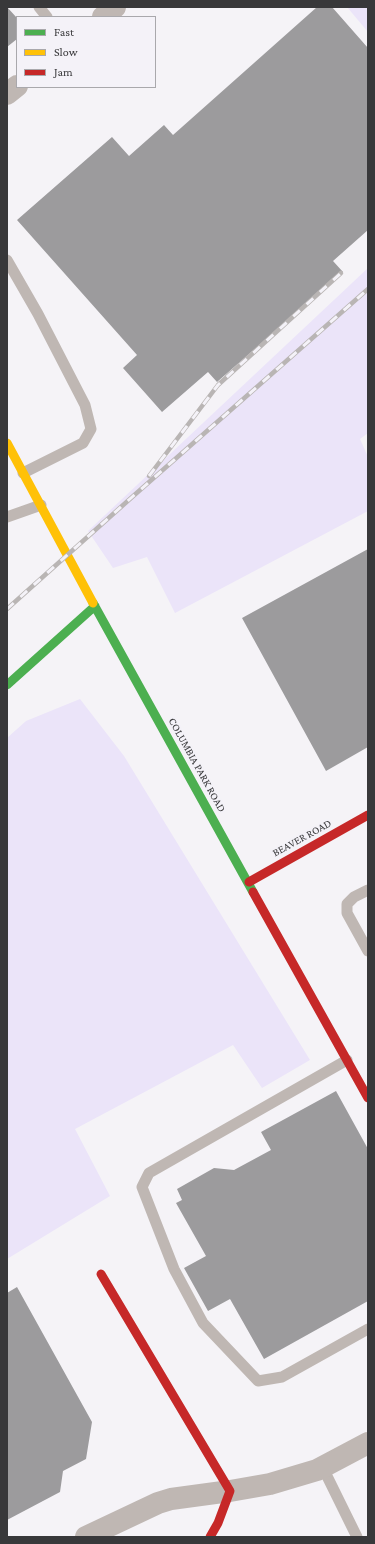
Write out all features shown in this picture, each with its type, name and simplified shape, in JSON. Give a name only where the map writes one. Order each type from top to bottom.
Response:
[{"type":"street","points":[[103,16],[115,7]]},
{"type":"street","points":[[7,94],[16,87]]},
{"type":"street","name":"COLUMBIA PARK ROAD","points":[[7,443],[95,606],[368,1098]]},
{"type":"street","points":[[7,685],[95,606]]},
{"type":"street","name":"BEAVER ROAD","points":[[249,882],[368,815]]},
{"type":"street","points":[[102,1274],[230,1491]]},
{"type":"street","points":[[86,1537],[158,1503],[170,1499],[270,1484],[323,1468],[368,1443]]},
{"type":"street","points":[[210,1537],[218,1523],[230,1491]]},
{"type":"lane","points":[[39,7],[46,16]]},
{"type":"lane","points":[[7,260],[38,314],[85,405],[91,429],[83,443],[24,473]]},
{"type":"lane","points":[[7,517],[41,505]]},
{"type":"lane","points":[[368,890],[354,897],[347,904],[347,913],[368,951]]},
{"type":"lane","points":[[347,1060],[149,1173],[142,1187],[174,1269],[203,1324],[258,1382],[282,1377],[368,1329]]},
{"type":"lane","points":[[323,1468],[357,1537]]},
{"type":"shaded area","points":[[347,7],[368,7],[368,32]]},
{"type":"shaded area","points":[[368,268],[368,433],[360,439],[368,457],[368,511],[175,613],[147,557],[113,568],[88,531]]},
{"type":"shaded area","points":[[80,699],[124,756],[310,1060],[262,1088],[233,1045],[75,1129],[110,1196],[7,1259],[7,738],[26,721]]},
{"type":"building","points":[[7,7],[16,17],[16,40],[7,47]]},
{"type":"building","points":[[317,7],[332,7],[368,48],[368,230],[333,261],[343,272],[217,382],[208,372],[162,412],[123,368],[137,355],[17,220],[112,137],[129,156],[164,125],[173,135]]},
{"type":"building","points":[[368,549],[368,747],[326,771],[242,618]]},
{"type":"building","points":[[336,1091],[368,1149],[368,1301],[264,1359],[230,1299],[208,1311],[184,1268],[206,1256],[176,1203],[182,1200],[177,1189],[214,1168],[234,1170],[271,1150],[261,1132]]},
{"type":"building","points":[[17,1287],[92,1422],[86,1459],[63,1471],[60,1492],[7,1520],[7,1293]]},
{"type":"railway","points":[[149,476],[218,385],[341,273]]},
{"type":"railway","points":[[7,609],[368,289]]},
{"type":"traffic: fast","points":[[93,603],[253,892]]},
{"type":"traffic: fast","points":[[7,685],[95,606]]},
{"type":"traffic: slow","points":[[7,443],[93,603]]},
{"type":"traffic: jam","points":[[249,882],[368,815]]},
{"type":"traffic: jam","points":[[253,892],[368,1098]]},
{"type":"traffic: jam","points":[[101,1274],[230,1491],[218,1523],[210,1537]]}]
